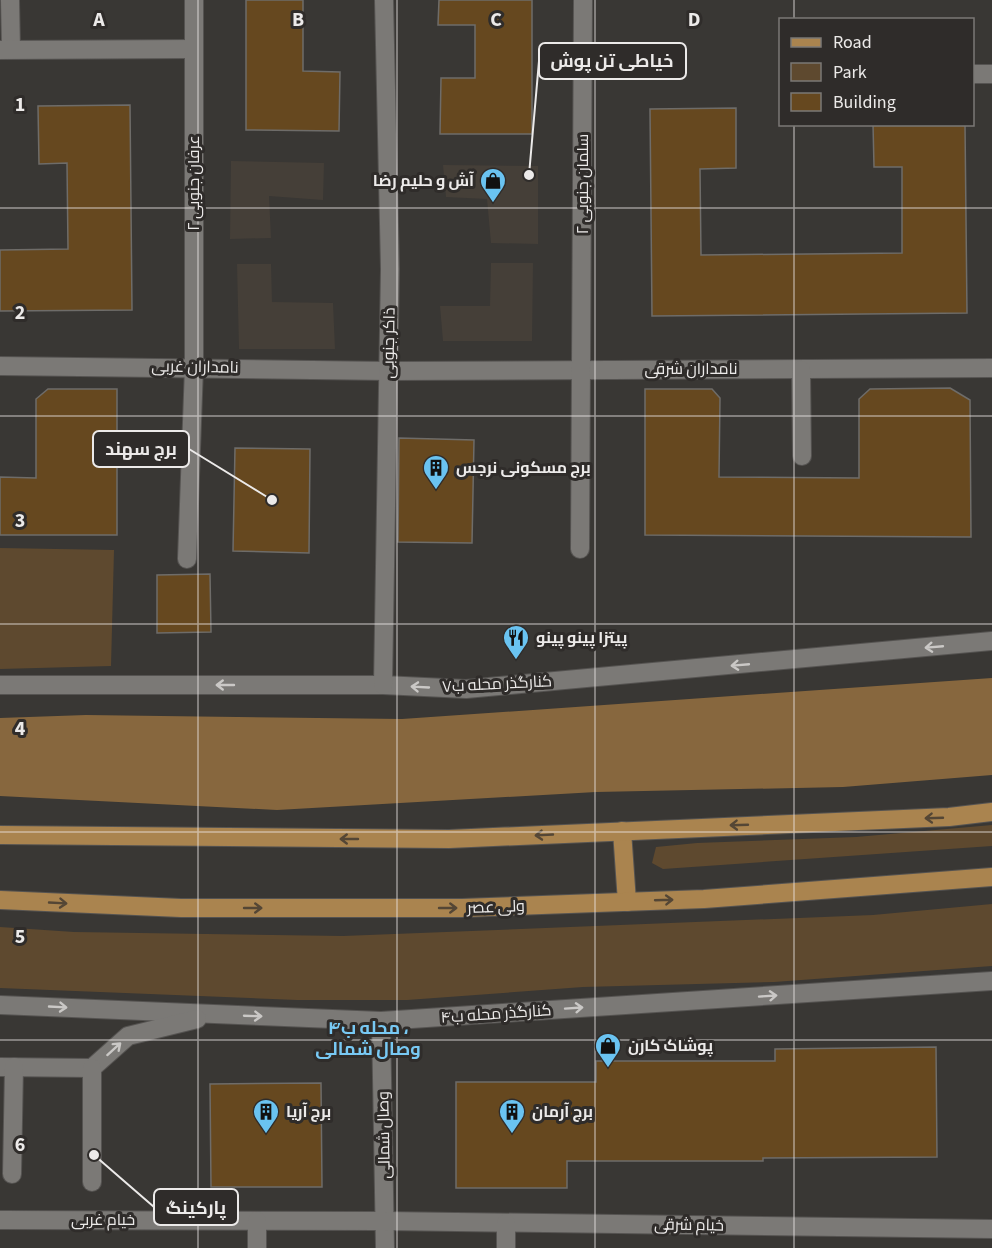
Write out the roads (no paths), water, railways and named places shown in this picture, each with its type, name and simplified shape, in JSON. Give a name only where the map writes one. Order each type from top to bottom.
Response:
[{"type":"main road","points":[[0,834],[449,839],[949,817],[992,812]]},
{"type":"main road","points":[[622,831],[627,902]]},
{"type":"main road","name":"ولی عصر","points":[[0,900],[181,908],[462,908],[627,902],[992,877]]},
{"type":"street","points":[[10,0],[6,50],[194,49]]},
{"type":"street","name":"عرفان جنوبی ۲","points":[[187,559],[194,367],[194,0]]},
{"type":"street","name":"ذاکر جنوبی","points":[[382,685],[390,269],[384,0]]},
{"type":"street","name":"سلمان جنوبی ۲","points":[[580,549],[583,369],[583,0]]},
{"type":"street","points":[[974,74],[992,74]]},
{"type":"street","name":"نامداران غربی","points":[[0,366],[389,371]]},
{"type":"street","name":"نامداران شرقی","points":[[389,371],[992,368]]},
{"type":"street","points":[[801,370],[802,456]]},
{"type":"street","name":"کنارگذر محله ب۷","points":[[0,685],[382,685],[466,689],[992,641]]},
{"type":"street","name":"کنارگذر محله ب۴","points":[[0,1005],[381,1021],[992,981]]},
{"type":"street","points":[[12,1174],[7,1067],[92,1068],[128,1036],[217,1014]]},
{"type":"street","name":"وصال شمالی","points":[[381,1021],[385,1248]]},
{"type":"street","points":[[92,1068],[92,1182]]},
{"type":"street","name":"خیام غربی","points":[[0,1220],[385,1221]]},
{"type":"street","points":[[257,1221],[257,1248]]},
{"type":"street","name":"خیام شرقی","points":[[385,1221],[992,1229]]},
{"type":"street","points":[[506,1223],[506,1248]]},
{"type":"place","name":"خیاطی تن پوش","points":[[529,175]]},
{"type":"place","name":"آش و حلیم رضا","points":[[493,204]]},
{"type":"place","name":"برج مسکونی نرجس","points":[[436,491]]},
{"type":"place","name":"برج سهند","points":[[272,500]]},
{"type":"place","name":"پیتزا پینو پینو","points":[[516,661]]},
{"type":"place","name":"پوشاک کارن","points":[[608,1069]]},
{"type":"place","name":"برج آریا","points":[[266,1135]]},
{"type":"place","name":"برج آرمان","points":[[512,1135]]},
{"type":"place","name":"پارکینگ","points":[[94,1155]]},
{"type":"district","name":"محله ب۴ ، وصال شمالی","points":[[368,1038]]}]
